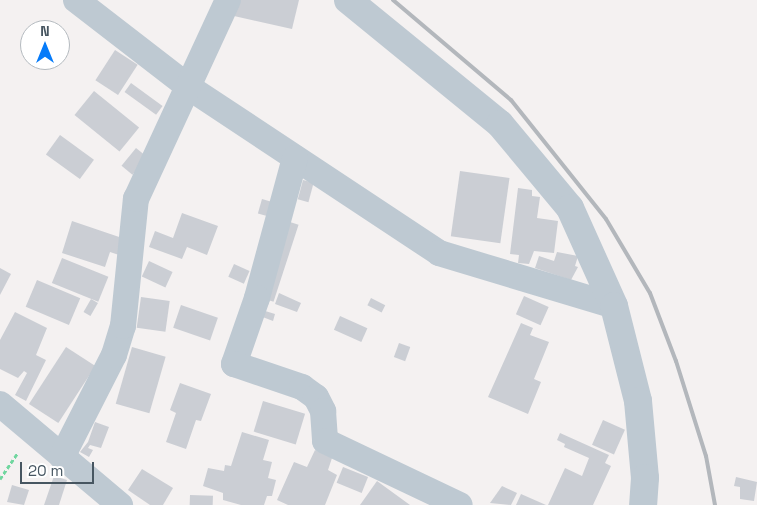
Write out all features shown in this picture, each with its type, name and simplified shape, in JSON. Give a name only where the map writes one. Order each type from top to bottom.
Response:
[{"type":"street","points":[[76,0],[190,88],[439,253],[614,306]]},
{"type":"street","points":[[62,457],[114,355],[123,326],[136,200],[190,88],[228,0]]},
{"type":"street","points":[[348,0],[500,124],[570,208],[614,306],[638,401],[644,478],[643,505]]},
{"type":"street","points":[[295,158],[256,298],[234,364],[302,387],[316,397],[323,410],[325,441],[460,505]]},
{"type":"street","points":[[0,404],[120,505]]},
{"type":"path","points":[[0,479],[32,432]]},
{"type":"building","points":[[237,0],[299,0],[292,29],[234,16]]},
{"type":"building","points":[[115,50],[138,65],[118,95],[95,80]]},
{"type":"building","points":[[131,83],[163,106],[156,115],[125,92]]},
{"type":"building","points":[[94,91],[139,128],[120,152],[74,115]]},
{"type":"building","points":[[60,135],[94,160],[80,179],[46,154]]},
{"type":"building","points":[[136,148],[147,157],[132,175],[122,166]]},
{"type":"building","points":[[460,171],[510,178],[500,243],[451,236]]},
{"type":"building","points":[[303,180],[314,183],[308,202],[298,199]]},
{"type":"building","points":[[518,188],[532,190],[532,196],[540,197],[537,218],[558,221],[554,253],[534,251],[529,264],[518,263],[519,255],[510,254]]},
{"type":"building","points":[[262,199],[276,203],[272,218],[258,213]]},
{"type":"building","points":[[182,213],[218,226],[207,255],[187,247],[182,259],[149,247],[155,231],[173,238]]},
{"type":"building","points":[[72,221],[128,240],[122,256],[110,252],[105,267],[62,253]]},
{"type":"building","points":[[290,222],[299,225],[274,302],[265,299]]},
{"type":"building","points":[[557,252],[578,256],[575,266],[578,267],[571,280],[535,268],[539,256],[554,261]]},
{"type":"building","points":[[62,258],[108,277],[98,302],[52,283]]},
{"type":"building","points":[[149,261],[173,272],[165,287],[142,276]]},
{"type":"building","points":[[234,264],[250,271],[244,284],[228,277]]},
{"type":"building","points":[[0,268],[11,274],[0,295]]},
{"type":"building","points":[[37,280],[80,298],[69,325],[26,307]]},
{"type":"building","points":[[279,293],[301,303],[297,312],[275,304]]},
{"type":"building","points":[[524,296],[549,307],[541,325],[516,314]]},
{"type":"building","points":[[141,297],[170,301],[165,332],[137,328]]},
{"type":"building","points":[[371,298],[385,305],[382,312],[367,305]]},
{"type":"building","points":[[91,299],[98,303],[90,316],[84,312]]},
{"type":"building","points":[[181,305],[218,318],[210,340],[173,328]]},
{"type":"building","points":[[262,310],[275,314],[273,321],[260,316]]},
{"type":"building","points":[[15,312],[47,328],[36,355],[46,360],[26,401],[15,395],[27,373],[24,371],[18,378],[0,369],[0,340]]},
{"type":"building","points":[[340,316],[367,328],[361,342],[334,330]]},
{"type":"building","points":[[521,323],[533,328],[530,335],[549,342],[534,379],[541,382],[528,414],[488,397]]},
{"type":"building","points":[[399,343],[410,347],[405,361],[394,357]]},
{"type":"building","points":[[66,347],[95,366],[58,423],[29,404]]},
{"type":"building","points":[[132,347],[166,357],[149,413],[116,404]]},
{"type":"building","points":[[180,383],[211,394],[201,421],[196,420],[186,449],[166,442],[176,413],[170,410]]},
{"type":"building","points":[[263,401],[305,414],[296,444],[254,432]]},
{"type":"building","points":[[603,420],[625,430],[614,454],[592,445]]},
{"type":"building","points":[[95,422],[109,427],[101,448],[90,445],[88,448],[93,450],[89,457],[80,452],[88,442]]},
{"type":"building","points":[[242,432],[269,440],[263,460],[272,462],[268,478],[276,480],[272,496],[267,496],[264,505],[241,505],[223,500],[223,493],[203,486],[208,468],[224,471],[225,465],[231,466]]},
{"type":"building","points":[[560,433],[609,455],[605,463],[611,466],[593,505],[548,505],[565,468],[582,476],[589,458],[564,447],[565,444],[557,440]]},
{"type":"building","points":[[315,450],[332,458],[328,470],[337,475],[325,505],[288,505],[277,500],[294,462],[307,467]]},
{"type":"building","points":[[343,467],[368,477],[362,493],[337,483]]},
{"type":"building","points":[[142,469],[173,488],[163,505],[150,505],[128,490]]},
{"type":"building","points":[[54,476],[67,480],[59,505],[44,505]]},
{"type":"building","points":[[736,477],[757,482],[754,501],[740,499],[740,487],[734,486]]},
{"type":"building","points":[[377,481],[410,505],[360,505]]},
{"type":"building","points":[[12,485],[29,490],[24,505],[7,502]]},
{"type":"building","points":[[502,486],[517,493],[511,505],[490,503]]},
{"type":"building","points":[[521,494],[546,505],[516,505]]},
{"type":"building","points":[[190,495],[213,496],[213,505],[190,505]]},
{"type":"railway","points":[[393,0],[511,100],[606,219],[650,293],[676,361],[706,456],[715,505]]}]
